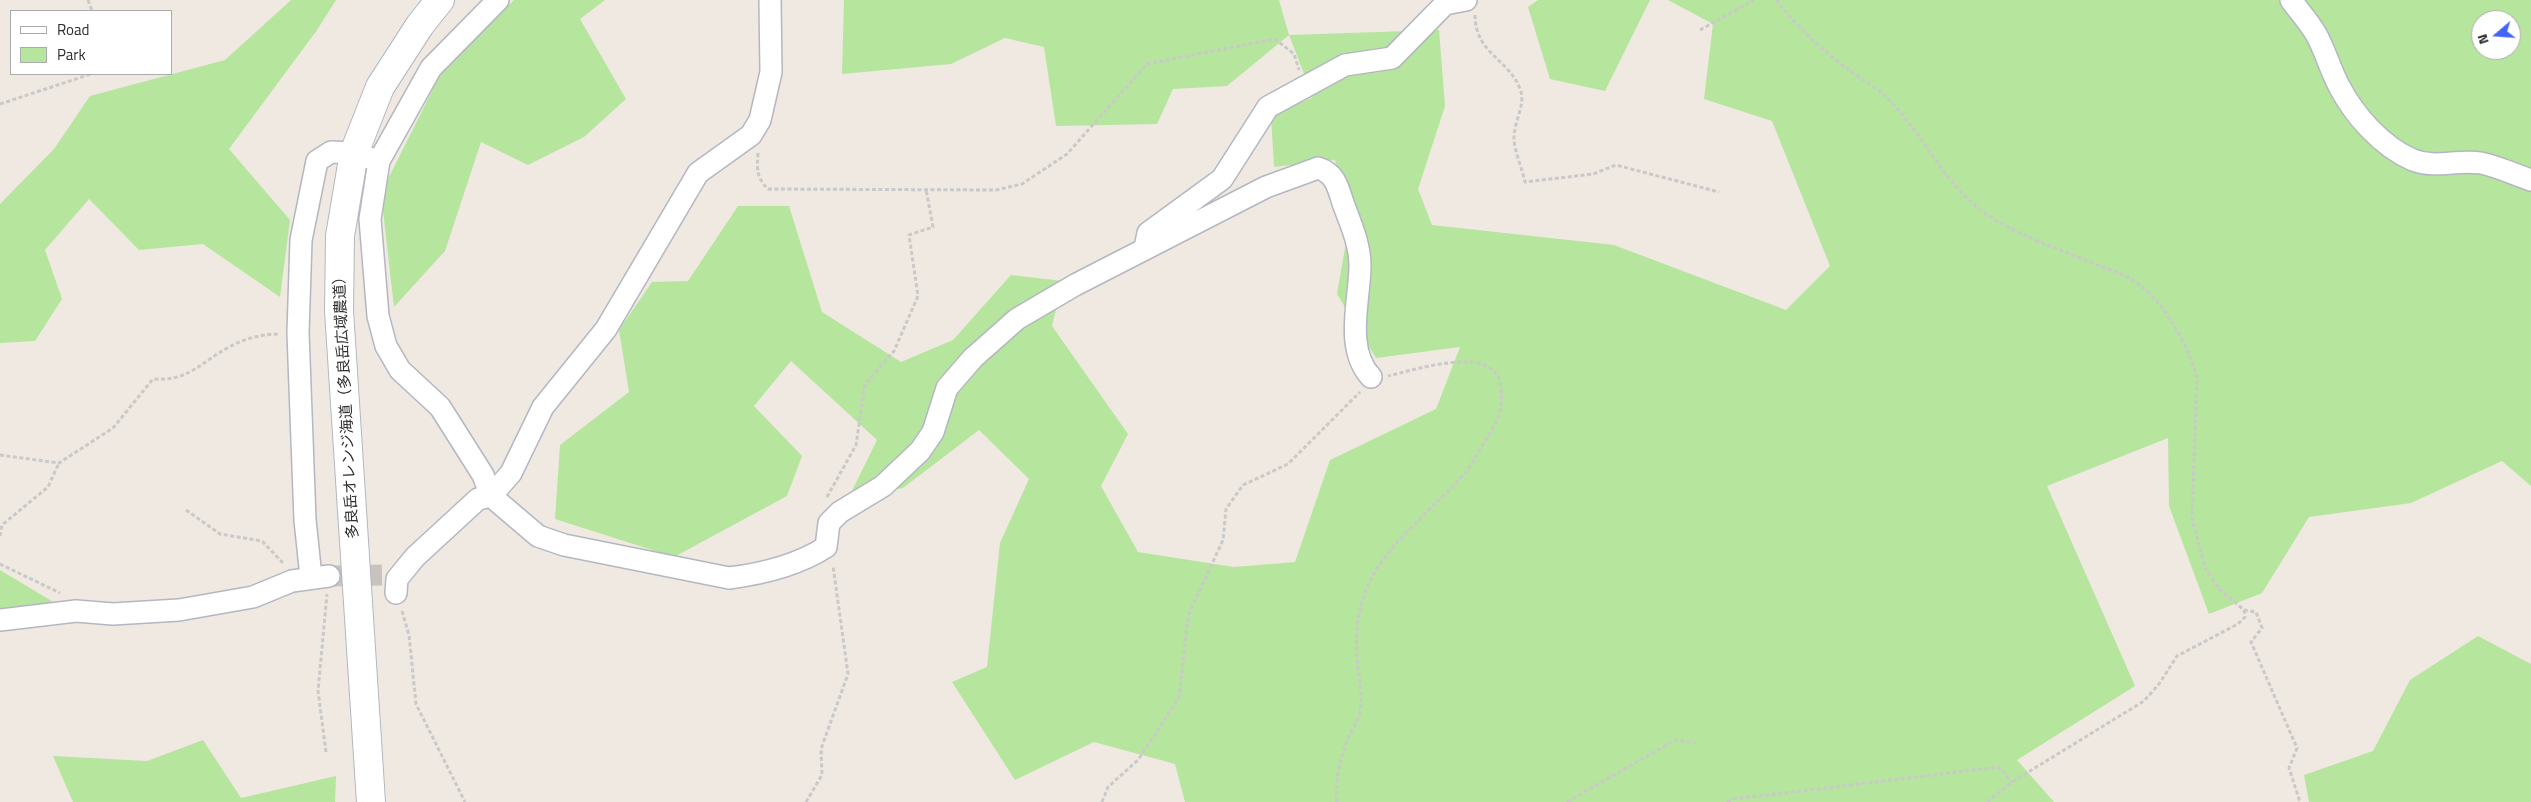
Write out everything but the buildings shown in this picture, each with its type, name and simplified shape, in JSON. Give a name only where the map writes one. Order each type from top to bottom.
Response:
[{"type":"street","name":"多良岳オレンジ海道（多良岳広域農道）","points":[[371,802],[340,311],[340,236],[367,157],[380,87],[420,25],[440,0]]},
{"type":"street","points":[[498,0],[431,68],[367,157],[370,219],[378,316],[386,346],[400,370],[440,407],[483,476],[491,496],[538,536],[564,546],[729,578],[748,576],[812,556],[826,547],[829,523],[840,512],[883,486],[920,451],[933,432],[948,388],[973,358],[1017,319],[1075,285],[1145,248],[1266,187],[1307,170],[1318,168],[1326,170],[1335,179],[1354,232],[1360,264],[1356,331],[1359,355],[1365,370],[1371,377]]},
{"type":"street","points":[[393,582],[415,557],[478,499],[491,496],[511,473],[543,407],[606,329],[698,173],[751,135],[760,120],[770,72],[770,0]]},
{"type":"street","points":[[2291,0],[2315,32],[2339,86],[2354,110],[2372,130],[2397,151],[2414,160],[2436,165],[2457,162],[2481,163],[2531,180]]},
{"type":"street","points":[[1145,248],[1148,233],[1222,179],[1268,107],[1304,85],[1345,65],[1392,58],[1444,4],[1470,4]]},
{"type":"street","points":[[0,620],[76,611],[113,614],[180,610],[253,598],[310,578],[305,520],[298,333],[301,240],[317,161],[331,152],[367,157]]},
{"type":"path","points":[[1700,30],[1754,0]]},
{"type":"path","points":[[1776,0],[1792,20],[1849,70],[1882,93],[1913,125],[1961,193],[1987,214],[2022,233],[2131,279],[2154,298],[2187,348],[2197,378],[2192,518],[2205,568],[2220,590],[2244,610],[2256,612],[2262,628],[2251,642],[2297,748],[2289,768],[2300,802]]},
{"type":"path","points":[[1470,4],[1475,26],[1485,48],[1516,78],[1522,94],[1514,138],[1525,182],[1593,174],[1616,166],[1719,192]]},
{"type":"path","points":[[751,135],[758,146],[757,171],[760,180],[768,189],[996,190],[1022,184],[1067,154],[1147,64],[1275,39],[1294,54],[1304,85]]},
{"type":"path","points":[[0,104],[87,75]]},
{"type":"path","points":[[829,523],[824,502],[856,444],[865,384],[894,351],[918,296],[909,235],[933,227],[926,189]]},
{"type":"path","points":[[0,536],[2,525],[48,487],[59,463],[113,428],[153,378],[170,380],[193,371],[231,346],[261,334],[298,333]]},
{"type":"path","points":[[1102,802],[1108,787],[1138,760],[1179,698],[1188,616],[1223,540],[1226,509],[1243,485],[1288,464],[1358,395],[1371,377],[1382,378],[1443,363],[1483,364],[1493,368],[1499,380],[1502,396],[1500,416],[1467,470],[1395,546],[1371,579],[1358,619],[1357,656],[1362,693],[1359,715],[1340,758],[1335,784],[1337,802]]},
{"type":"path","points":[[0,455],[59,463]]},
{"type":"path","points":[[186,510],[220,534],[262,541],[285,565],[310,578],[318,692],[326,752]]},
{"type":"path","points":[[806,802],[822,775],[821,749],[848,674],[832,562],[826,547]]},
{"type":"path","points":[[0,564],[64,595],[76,611]]},
{"type":"path","points":[[393,582],[409,635],[416,704],[465,802]]},
{"type":"path","points":[[1987,802],[2012,782],[2144,701],[2159,684],[2177,656],[2238,624],[2245,617],[2244,610]]},
{"type":"path","points":[[1567,802],[1675,740],[1696,743]]},
{"type":"path","points":[[1727,802],[1744,798],[1999,767],[2012,782]]},
{"type":"green space","points":[[291,0],[336,0],[317,30],[229,149],[290,220],[280,297],[203,244],[139,250],[89,199],[45,250],[62,299],[35,341],[0,343],[0,204],[54,149],[90,96],[225,60]]},
{"type":"green space","points":[[514,0],[605,0],[580,19],[626,99],[584,137],[528,165],[481,142],[445,251],[394,307],[381,193],[444,67]]},
{"type":"green space","points":[[844,0],[1279,0],[1289,35],[1227,86],[1173,89],[1157,124],[1056,126],[1044,47],[1005,38],[951,64],[842,74]]},
{"type":"green space","points":[[1538,0],[1650,0],[1605,91],[1550,79],[1528,7]]},
{"type":"green space","points":[[1668,0],[2531,0],[2531,486],[2502,461],[2411,503],[2309,517],[2262,593],[2209,614],[2169,506],[2168,438],[2047,486],[2135,686],[2017,760],[2054,802],[1185,802],[1175,764],[1094,742],[1015,780],[952,682],[987,667],[1000,543],[1029,479],[979,430],[903,488],[848,499],[877,440],[791,361],[754,406],[802,456],[787,496],[674,557],[555,519],[560,445],[629,392],[619,330],[652,282],[688,281],[738,206],[789,206],[822,312],[901,362],[953,340],[1011,275],[1063,281],[1052,326],[1128,434],[1101,486],[1138,552],[1234,567],[1295,562],[1330,460],[1436,409],[1460,347],[1376,358],[1337,294],[1351,213],[1335,160],[1274,167],[1271,116],[1313,97],[1289,35],[1439,30],[1445,106],[1418,189],[1432,225],[1614,245],[1786,310],[1830,266],[1772,121],[1704,99],[1713,24]]},
{"type":"green space","points":[[0,570],[65,609],[0,613]]},
{"type":"green space","points":[[2478,636],[2531,664],[2531,802],[2309,802],[2304,775],[2373,751],[2410,680]]},
{"type":"green space","points":[[203,740],[241,798],[336,776],[335,802],[73,802],[53,756],[147,761]]},
{"type":"tunnel","points":[[329,576],[387,575]]}]
